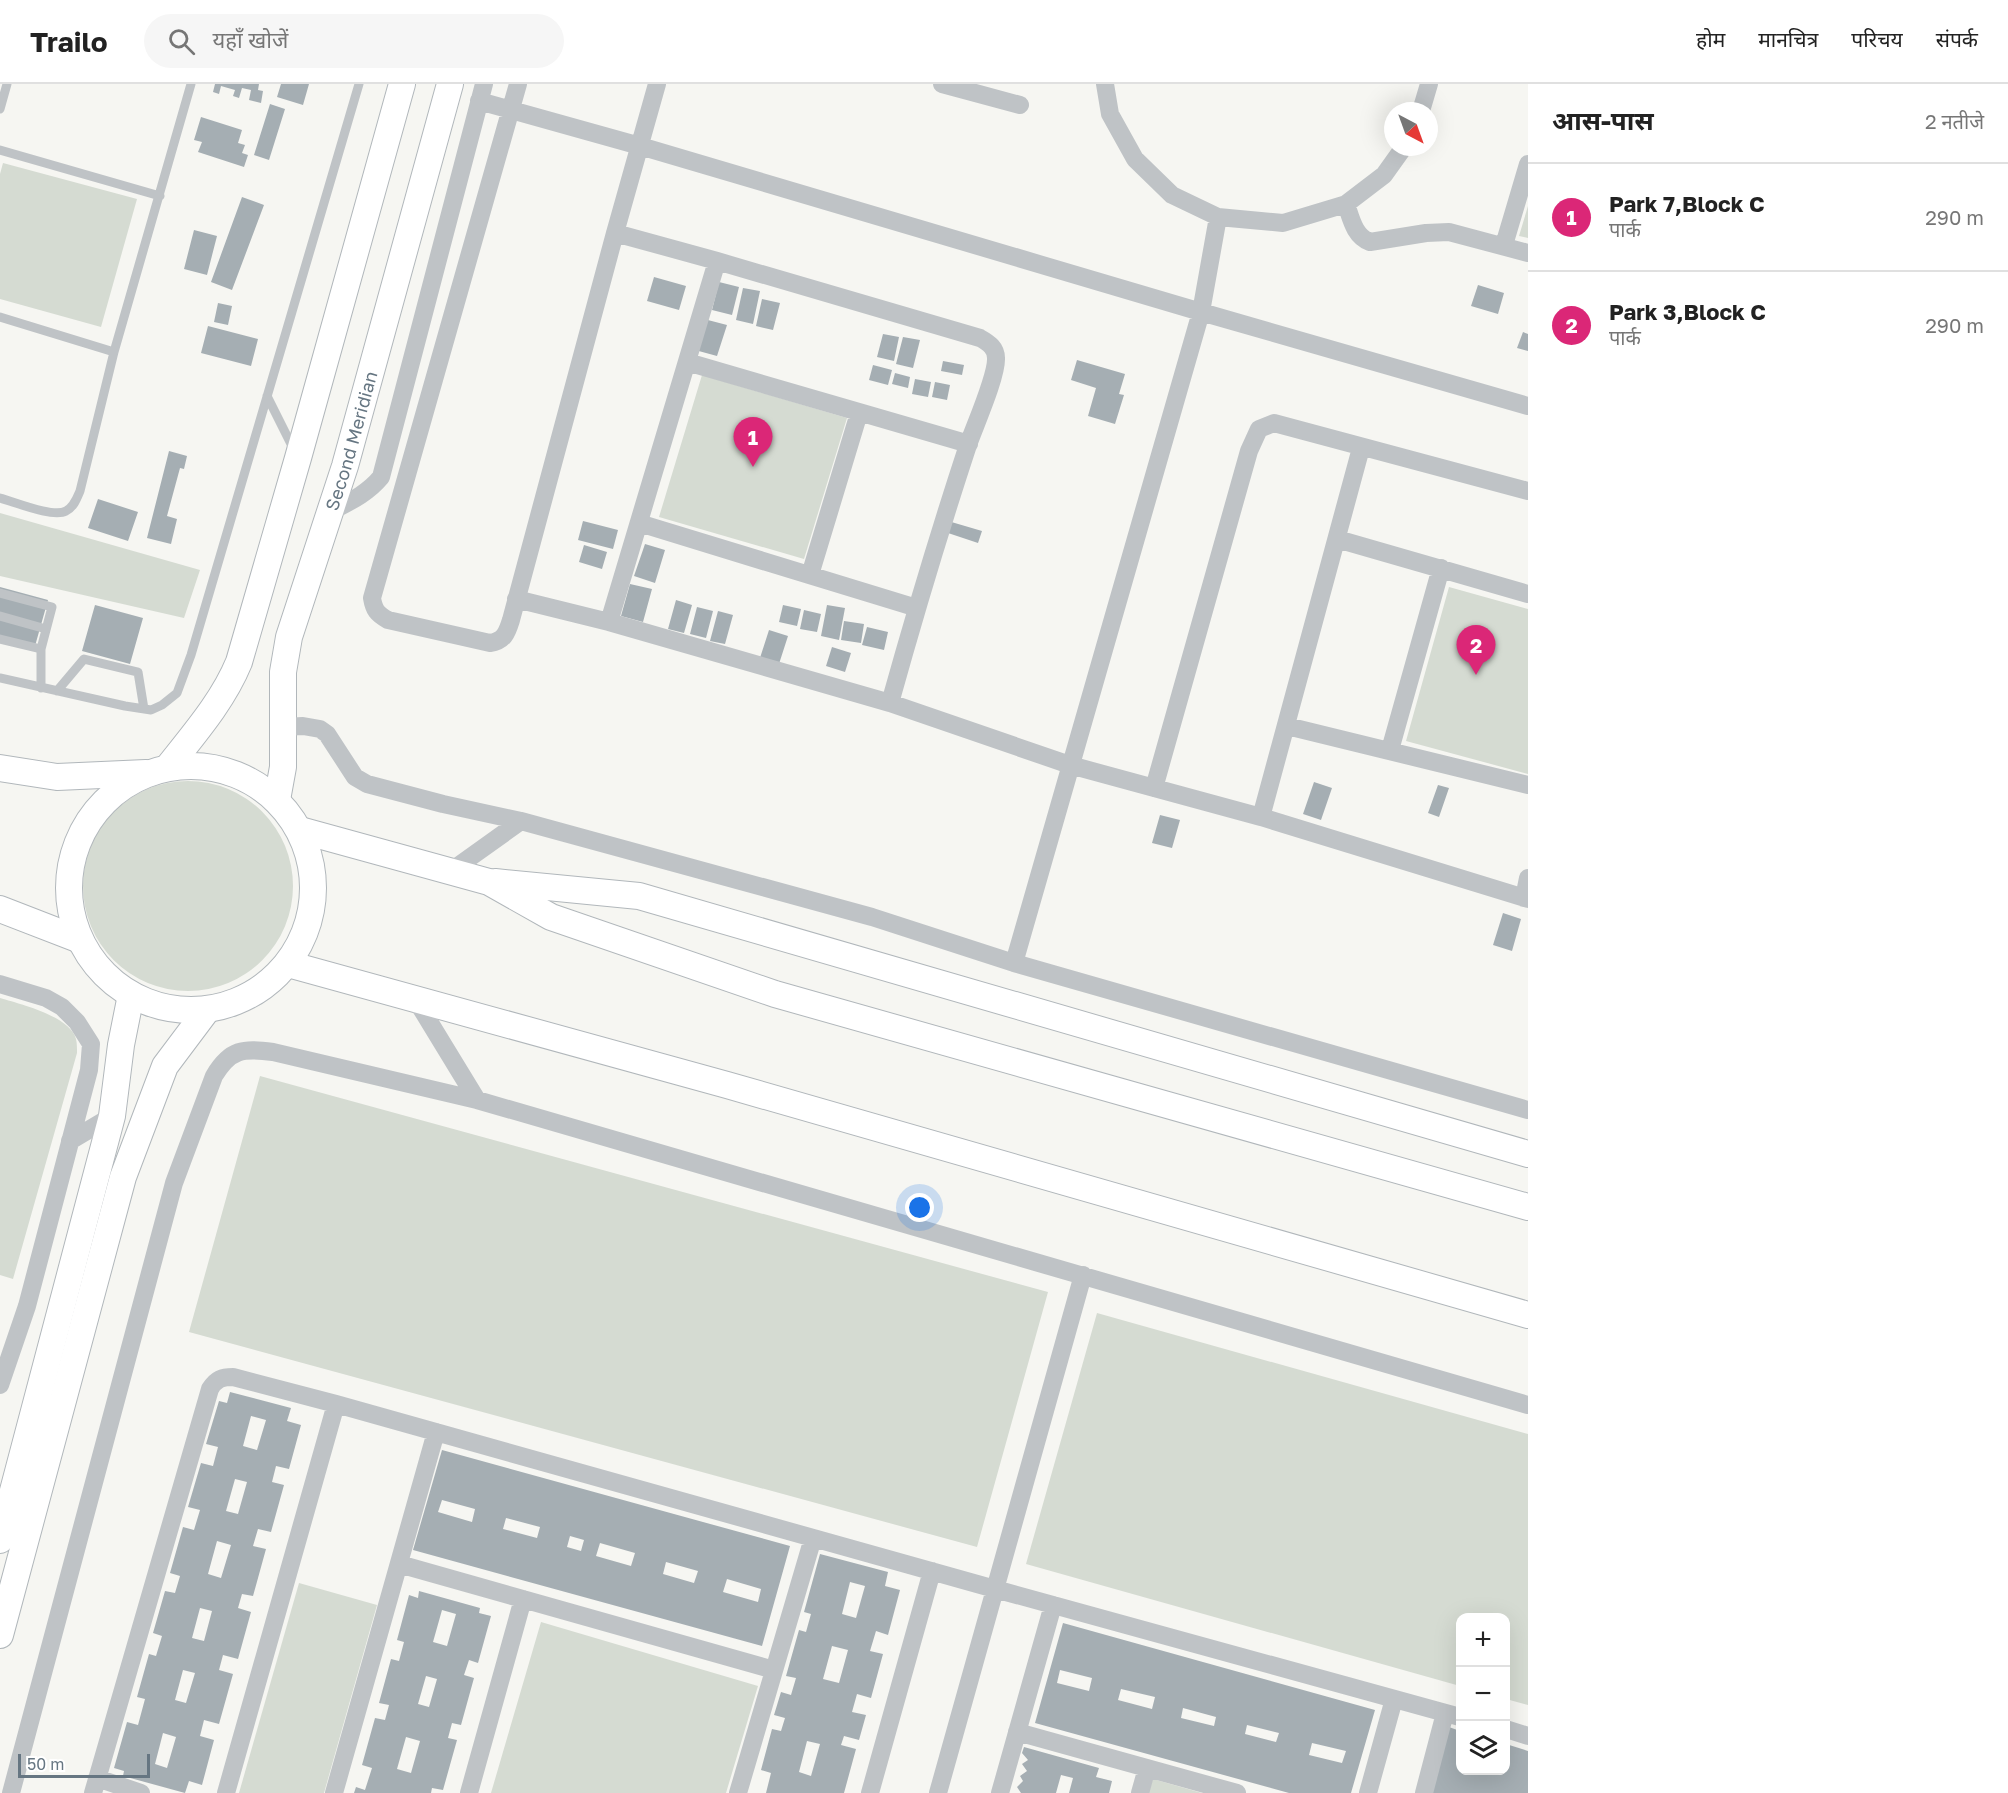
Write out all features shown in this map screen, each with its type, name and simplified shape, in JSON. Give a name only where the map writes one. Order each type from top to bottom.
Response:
[{"type":"main road","points":[[2,767],[57,777],[158,770],[184,765],[216,768],[236,773],[267,791],[287,811],[300,830],[311,860],[314,891],[304,937],[288,964],[265,986],[235,1003],[207,1010],[185,1011],[162,1008],[131,995],[110,981],[91,959],[80,940],[70,914],[66,891],[70,859],[87,825],[111,795],[158,770],[230,684],[252,619],[402,84]]},
{"type":"main road","name":"Second Meridian","points":[[277,800],[283,767],[284,658],[289,637],[345,466],[450,84]]},
{"type":"main road","points":[[300,830],[489,882],[639,896],[1528,1154]]},
{"type":"main road","points":[[489,882],[551,917],[775,994],[1528,1207]]},
{"type":"main road","points":[[0,909],[80,940]]},
{"type":"main road","points":[[288,964],[728,1085],[1528,1316]]},
{"type":"main road","points":[[0,1540],[112,1116],[121,1045],[131,995]]},
{"type":"main road","points":[[0,1635],[123,1177],[165,1066],[207,1010]]},
{"type":"street","points":[[518,84],[372,598],[378,615],[388,620],[490,643],[499,642],[506,634],[657,84]]},
{"type":"street","points":[[942,84],[968,87],[1020,105]]},
{"type":"street","points":[[1105,84],[1110,114],[1135,159],[1172,195],[1218,217],[1283,223],[1346,204],[1384,175],[1398,156]]},
{"type":"street","points":[[1424,102],[1429,84]]},
{"type":"street","points":[[330,512],[373,487],[381,477],[482,92],[510,111],[640,146],[1528,406]]},
{"type":"street","points":[[1504,245],[1528,164]]},
{"type":"street","points":[[1346,204],[1358,234],[1362,239],[1370,242],[1426,233],[1449,232],[1528,253]]},
{"type":"street","points":[[1014,963],[1201,312],[1218,217]]},
{"type":"street","points":[[615,233],[980,338],[991,344],[996,357],[995,370],[917,608],[890,703]]},
{"type":"street","points":[[609,622],[717,261]]},
{"type":"street","points":[[687,362],[969,444]]},
{"type":"street","points":[[810,575],[859,413]]},
{"type":"street","points":[[1154,788],[1249,451],[1260,429],[1274,423],[1528,491]]},
{"type":"street","points":[[1261,817],[1361,447]]},
{"type":"street","points":[[639,523],[917,608]]},
{"type":"street","points":[[1337,539],[1528,594]]},
{"type":"street","points":[[1390,750],[1441,568]]},
{"type":"street","points":[[516,599],[609,622],[890,703],[1070,765],[1261,817],[1526,898],[1528,878]]},
{"type":"street","points":[[283,727],[303,726],[320,729],[327,734],[356,777],[367,784],[521,821],[872,917],[1014,963],[1528,1110]]},
{"type":"street","points":[[1287,726],[1528,785]]},
{"type":"street","points":[[451,871],[521,821]]},
{"type":"street","points":[[0,984],[46,998],[62,1007],[77,1022],[91,1044],[89,1070],[27,1306],[0,1385]]},
{"type":"street","points":[[416,1000],[477,1100]]},
{"type":"street","points":[[11,1793],[174,1183],[214,1076],[223,1061],[235,1052],[255,1049],[273,1052],[477,1100],[1528,1405]]},
{"type":"street","points":[[70,1141],[112,1116]]},
{"type":"street","points":[[938,1793],[1083,1275]]},
{"type":"street","points":[[141,1793],[95,1786],[210,1389],[215,1381],[223,1377],[233,1377],[336,1404],[1453,1715],[1424,1793]]},
{"type":"street","points":[[226,1793],[336,1404]]},
{"type":"street","points":[[334,1793],[436,1432]]},
{"type":"street","points":[[738,1793],[813,1538]]},
{"type":"street","points":[[399,1564],[774,1670]]},
{"type":"street","points":[[870,1793],[932,1571]]},
{"type":"street","points":[[469,1793],[523,1599]]},
{"type":"street","points":[[1000,1793],[1053,1605]]},
{"type":"street","points":[[1368,1793],[1394,1699]]},
{"type":"street","points":[[1510,1730],[1528,1736]]},
{"type":"street","points":[[1017,1732],[1237,1793]]},
{"type":"street","points":[[1140,1793],[1147,1768]]},
{"type":"lane","points":[[0,109],[7,84]]},
{"type":"lane","points":[[0,498],[53,513],[65,511],[74,504],[80,491],[114,352],[191,84]]},
{"type":"lane","points":[[0,678],[151,710],[162,705],[177,693],[191,655],[359,84]]},
{"type":"lane","points":[[0,150],[160,196]]},
{"type":"lane","points":[[0,317],[114,352]]},
{"type":"lane","points":[[267,396],[298,458]]},
{"type":"lane","points":[[0,593],[52,608],[41,650],[41,688]]},
{"type":"lane","points":[[0,616],[46,629]]},
{"type":"lane","points":[[0,639],[41,650]]},
{"type":"lane","points":[[57,691],[84,659],[138,672],[144,709]]},
{"type":"shaded area","points":[[3,163],[137,199],[101,327],[0,299],[0,174]]},
{"type":"shaded area","points":[[1528,206],[1528,238],[1519,236]]},
{"type":"shaded area","points":[[702,375],[847,418],[804,559],[659,517]]},
{"type":"shaded area","points":[[0,513],[200,570],[184,618],[0,576]]},
{"type":"shaded area","points":[[1449,587],[1528,609],[1528,774],[1406,741]]},
{"type":"shaded area","points":[[178,781],[198,781],[219,785],[238,793],[269,819],[281,836],[289,855],[293,886],[289,917],[281,936],[255,967],[238,979],[219,987],[198,991],[178,991],[157,987],[138,979],[107,953],[95,936],[87,917],[83,896],[83,876],[87,855],[95,836],[121,805],[138,793],[157,785]]},
{"type":"shaded area","points":[[0,998],[55,1018],[72,1031],[77,1046],[77,1053],[13,1279],[0,1275]]},
{"type":"shaded area","points":[[260,1076],[1048,1292],[977,1547],[189,1332]]},
{"type":"shaded area","points":[[1097,1313],[1528,1434],[1528,1705],[1510,1700],[1510,1613],[1456,1613],[1456,1685],[1026,1564]]},
{"type":"shaded area","points":[[299,1583],[377,1605],[324,1793],[239,1793]]},
{"type":"shaded area","points":[[541,1622],[758,1686],[726,1793],[491,1793]]},
{"type":"shaded area","points":[[1153,1779],[1202,1793],[1148,1793]]},
{"type":"building","points":[[215,84],[259,84],[258,90],[263,91],[261,103],[249,100],[251,90],[242,88],[239,98],[233,96],[235,90],[221,86],[219,94],[213,92]]},
{"type":"building","points":[[281,84],[309,84],[303,105],[277,97]]},
{"type":"building","points":[[270,104],[285,109],[269,160],[254,155]]},
{"type":"building","points":[[201,117],[242,130],[238,143],[245,145],[242,153],[248,155],[244,167],[198,152],[202,142],[194,140]]},
{"type":"building","points":[[242,197],[264,205],[232,290],[211,282]]},
{"type":"building","points":[[194,230],[217,236],[207,275],[184,269]]},
{"type":"building","points":[[654,277],[686,286],[679,310],[647,301]]},
{"type":"building","points":[[719,282],[739,287],[732,315],[712,310]]},
{"type":"building","points":[[1478,285],[1504,293],[1498,314],[1471,306]]},
{"type":"building","points":[[743,288],[760,291],[753,324],[736,320]]},
{"type":"building","points":[[762,299],[780,303],[773,330],[756,326]]},
{"type":"building","points":[[218,303],[232,306],[228,325],[214,322]]},
{"type":"building","points":[[704,319],[727,325],[717,356],[695,350]]},
{"type":"building","points":[[208,326],[258,339],[251,366],[201,353]]},
{"type":"building","points":[[1523,332],[1528,334],[1528,351],[1517,348]]},
{"type":"building","points":[[883,334],[899,337],[894,361],[877,357]]},
{"type":"building","points":[[903,337],[920,340],[913,368],[896,364]]},
{"type":"building","points":[[1077,360],[1125,374],[1119,394],[1124,395],[1115,424],[1088,416],[1096,388],[1071,380]]},
{"type":"building","points":[[943,361],[964,365],[962,375],[941,371]]},
{"type":"building","points":[[873,365],[892,370],[888,385],[869,380]]},
{"type":"building","points":[[895,373],[910,377],[908,388],[892,384]]},
{"type":"building","points":[[915,379],[931,382],[928,397],[912,394]]},
{"type":"building","points":[[935,382],[950,385],[947,400],[932,397]]},
{"type":"building","points":[[169,451],[187,456],[184,469],[180,468],[167,516],[177,519],[171,544],[147,538]]},
{"type":"building","points":[[98,499],[138,512],[128,541],[88,528]]},
{"type":"building","points":[[583,521],[618,530],[613,549],[578,540]]},
{"type":"building","points":[[948,521],[982,531],[978,543],[945,532]]},
{"type":"building","points":[[645,544],[665,550],[655,583],[634,576]]},
{"type":"building","points":[[584,545],[607,552],[602,569],[579,562]]},
{"type":"building","points":[[630,584],[652,589],[643,622],[621,616]]},
{"type":"building","points":[[0,587],[48,600],[35,646],[0,637]]},
{"type":"building","points":[[676,600],[692,605],[684,633],[668,629]]},
{"type":"building","points":[[95,605],[143,618],[130,664],[82,651]]},
{"type":"building","points":[[783,605],[801,609],[797,626],[779,622]]},
{"type":"building","points":[[827,605],[845,608],[839,640],[821,636]]},
{"type":"building","points":[[697,607],[713,611],[706,638],[690,634]]},
{"type":"building","points":[[804,610],[821,614],[817,632],[800,629]]},
{"type":"building","points":[[718,611],[733,615],[725,644],[710,641]]},
{"type":"building","points":[[844,621],[864,624],[861,643],[841,640]]},
{"type":"building","points":[[867,627],[888,632],[884,650],[862,645]]},
{"type":"building","points":[[769,630],[788,636],[778,667],[759,661]]},
{"type":"building","points":[[832,647],[851,653],[845,672],[826,666]]},
{"type":"building","points":[[1314,782],[1332,788],[1321,820],[1303,814]]},
{"type":"building","points":[[1438,785],[1449,788],[1439,817],[1428,813]]},
{"type":"building","points":[[1160,815],[1180,820],[1172,848],[1152,843]]},
{"type":"building","points":[[1503,913],[1521,919],[1512,951],[1493,945]]},
{"type":"building","points":[[230,1392],[291,1408],[287,1421],[301,1425],[289,1469],[276,1466],[272,1482],[284,1485],[271,1532],[258,1529],[253,1546],[266,1549],[253,1596],[242,1594],[238,1608],[251,1612],[238,1659],[223,1655],[219,1670],[233,1674],[219,1724],[204,1720],[200,1736],[214,1740],[202,1785],[189,1781],[185,1793],[123,1776],[124,1771],[114,1768],[127,1722],[138,1725],[145,1699],[137,1697],[149,1654],[156,1656],[162,1636],[153,1633],[165,1591],[175,1593],[180,1576],[170,1573],[183,1527],[194,1530],[200,1510],[188,1507],[201,1463],[213,1466],[218,1447],[206,1444],[219,1401],[227,1403]],"holes":[[[251,1416],[266,1420],[257,1450],[243,1446]],[[235,1479],[247,1482],[238,1514],[226,1511]],[[217,1541],[231,1545],[221,1578],[208,1574]],[[200,1608],[212,1611],[204,1641],[192,1638]],[[183,1670],[195,1673],[186,1703],[175,1700]],[[163,1733],[176,1737],[167,1768],[155,1764]]]},
{"type":"building","points":[[442,1450],[790,1546],[762,1646],[413,1550]],"holes":[[[442,1500],[475,1509],[472,1522],[438,1512]],[[506,1518],[540,1527],[537,1538],[503,1529]],[[570,1536],[584,1540],[581,1551],[567,1547]],[[600,1543],[635,1553],[631,1566],[596,1556]],[[666,1562],[698,1571],[694,1583],[663,1574]],[[727,1579],[761,1589],[758,1602],[723,1592]]]},
{"type":"building","points":[[820,1554],[888,1572],[885,1586],[900,1590],[888,1635],[876,1631],[870,1651],[883,1654],[871,1698],[857,1694],[852,1712],[866,1715],[859,1740],[844,1736],[841,1745],[856,1749],[844,1793],[766,1793],[771,1773],[761,1770],[772,1729],[781,1731],[785,1718],[774,1715],[781,1692],[791,1695],[796,1678],[786,1676],[799,1630],[806,1632],[811,1614],[804,1612]],"holes":[[[850,1582],[865,1586],[856,1618],[842,1614]],[[832,1646],[848,1650],[839,1683],[823,1679]],[[807,1741],[820,1744],[811,1776],[799,1772]]]},
{"type":"building","points":[[419,1591],[480,1608],[479,1613],[491,1616],[478,1663],[469,1660],[464,1675],[474,1678],[461,1725],[452,1723],[448,1738],[457,1740],[443,1790],[432,1788],[431,1793],[354,1793],[356,1787],[365,1790],[372,1768],[362,1765],[375,1718],[385,1720],[389,1705],[379,1703],[391,1659],[399,1661],[404,1642],[397,1640],[409,1595],[418,1598]],"holes":[[[442,1610],[456,1614],[447,1646],[433,1642]],[[426,1676],[437,1679],[429,1707],[418,1704]],[[406,1737],[420,1741],[411,1773],[397,1769]]]},
{"type":"building","points":[[1063,1623],[1375,1710],[1351,1793],[1289,1793],[1035,1723]],"holes":[[[1060,1670],[1092,1678],[1089,1691],[1057,1683]],[[1121,1689],[1155,1697],[1152,1709],[1118,1700]],[[1183,1708],[1216,1717],[1214,1726],[1181,1718]],[[1247,1725],[1279,1733],[1276,1742],[1245,1734]],[[1312,1743],[1346,1751],[1342,1763],[1309,1755]]]},
{"type":"building","points":[[1449,1727],[1456,1730],[1456,1775],[1510,1775],[1510,1745],[1528,1751],[1528,1793],[1429,1793]]},
{"type":"building","points":[[1024,1747],[1099,1768],[1096,1777],[1112,1781],[1109,1793],[1069,1793],[1073,1778],[1061,1775],[1056,1793],[1021,1793],[1017,1787],[1023,1781],[1020,1776],[1027,1771],[1022,1764],[1028,1760],[1022,1753]]},
{"type":"place","name":"Park 7,Block C","points":[[753,467]]},
{"type":"place","name":"Park 3,Block C","points":[[1476,675]]}]
